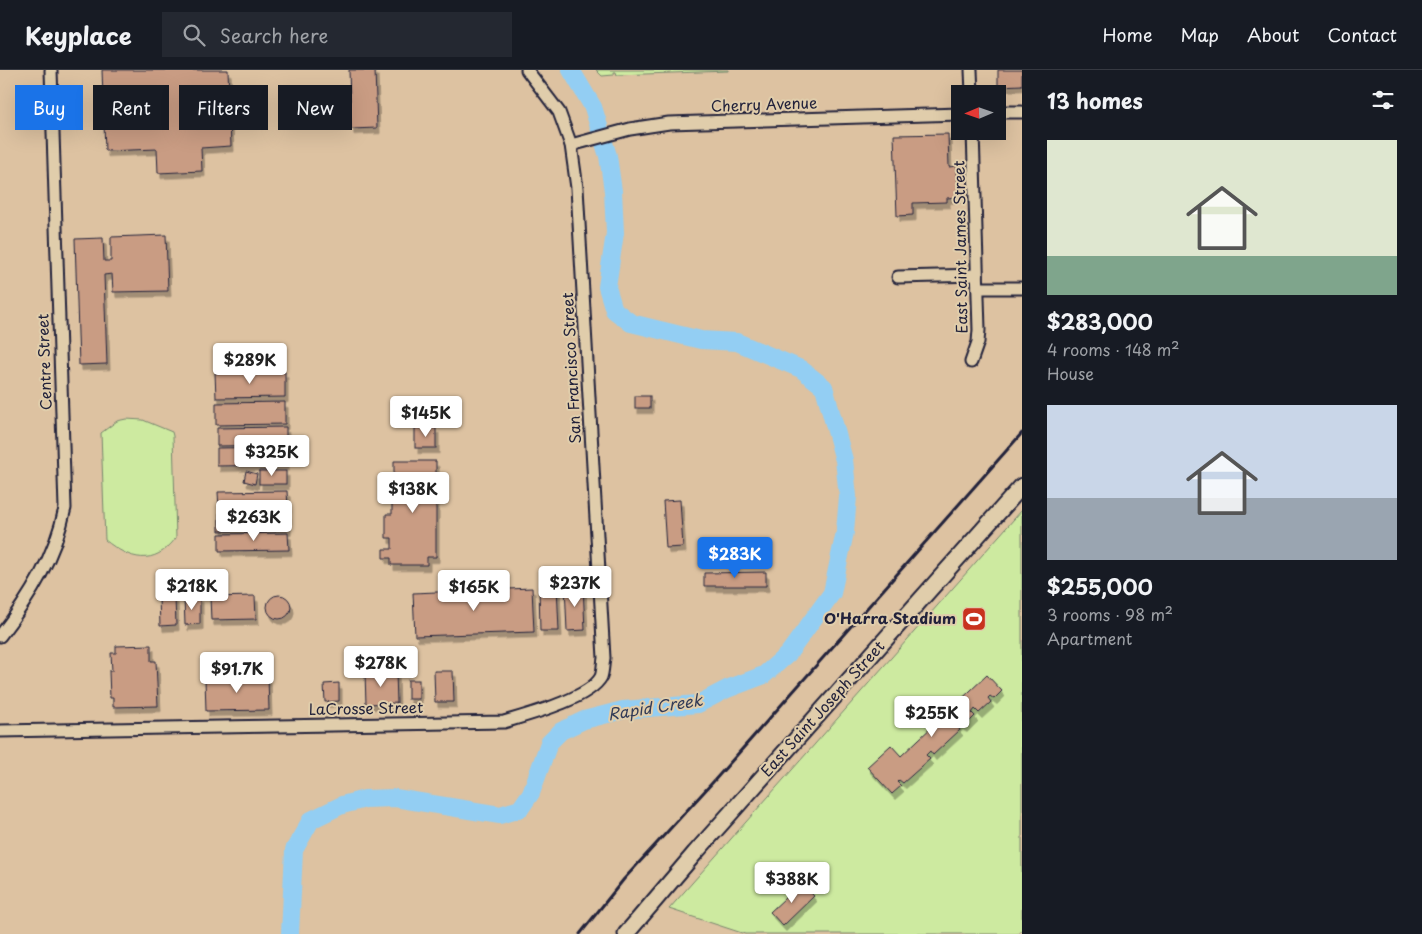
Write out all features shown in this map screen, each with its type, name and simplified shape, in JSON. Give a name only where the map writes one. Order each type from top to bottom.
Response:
[{"type":"main road","name":"East Saint Joseph Street","points":[[626,934],[695,853],[1022,486]]},
{"type":"street","name":"Centre Street","points":[[0,636],[17,614],[44,571],[54,550],[65,508],[50,70]]},
{"type":"street","name":"San Francisco Street","points":[[527,70],[559,112],[571,145],[577,188],[604,658],[601,677]]},
{"type":"street","points":[[971,70],[972,85]]},
{"type":"street","points":[[1006,112],[1022,112]]},
{"type":"street","name":"Cherry Avenue","points":[[571,145],[630,129],[668,123],[951,114]]},
{"type":"street","name":"East Saint James Street","points":[[971,362],[978,342],[979,330],[973,140]]},
{"type":"street","points":[[898,277],[977,275]]},
{"type":"street","points":[[978,288],[1022,288]]},
{"type":"street","name":"LaCrosse Street","points":[[0,732],[504,722],[541,712],[586,691],[601,677]]},
{"type":"green space","points":[[596,70],[728,71],[617,75],[614,72],[614,75],[602,76]]},
{"type":"green space","points":[[126,419],[143,420],[172,432],[173,436],[176,538],[168,547],[150,557],[133,556],[114,547],[105,540],[101,433],[117,421]]},
{"type":"green space","name":"O'Harra Stadium","points":[[1022,510],[1022,930],[1017,934],[745,934],[669,909]]},
{"type":"building","points":[[102,70],[228,70],[229,85],[179,85],[179,130],[230,130],[231,146],[201,148],[202,171],[158,173],[157,149],[105,151],[104,130],[169,130],[169,85],[103,85]]},
{"type":"building","points":[[349,70],[375,70],[377,128],[352,129],[352,85],[350,85]]},
{"type":"building","points":[[998,70],[1022,70],[1022,85],[998,85]]},
{"type":"building","points":[[948,134],[949,167],[957,166],[958,197],[947,198],[947,202],[913,203],[913,215],[897,216],[894,135]]},
{"type":"building","points":[[166,235],[168,291],[113,292],[112,274],[104,275],[107,364],[79,365],[75,239],[103,238],[104,261],[111,261],[111,237]]},
{"type":"building","points":[[285,372],[285,397],[216,398],[215,373]]},
{"type":"building","points":[[635,396],[650,396],[650,408],[635,408]]},
{"type":"building","points":[[285,402],[285,424],[216,425],[216,403]]},
{"type":"building","points":[[286,427],[286,445],[217,446],[217,428]]},
{"type":"building","points":[[415,428],[436,428],[436,448],[415,448]]},
{"type":"building","points":[[286,447],[286,465],[217,466],[217,448]]},
{"type":"building","points":[[394,461],[436,461],[436,557],[427,557],[427,565],[391,565],[391,558],[383,558],[383,549],[392,549],[392,538],[386,538],[386,514],[392,514],[392,496],[400,496],[400,493],[394,493]]},
{"type":"building","points":[[246,471],[257,474],[255,484],[244,481]]},
{"type":"building","points":[[259,471],[286,471],[286,484],[259,484]]},
{"type":"building","points":[[287,491],[288,508],[219,509],[218,492]]},
{"type":"building","points":[[680,500],[683,547],[666,548],[663,501]]},
{"type":"building","points":[[288,512],[288,530],[219,531],[219,513]]},
{"type":"building","points":[[288,533],[289,550],[219,551],[219,534]]},
{"type":"building","points":[[766,572],[766,586],[704,586],[704,573]]},
{"type":"building","points":[[557,585],[559,631],[540,631],[539,586]]},
{"type":"building","points":[[565,585],[583,585],[585,630],[567,631]]},
{"type":"building","points":[[532,588],[534,632],[415,636],[413,593]]},
{"type":"building","points":[[279,595],[284,596],[290,602],[290,612],[284,618],[279,619],[274,618],[268,612],[267,607],[268,602],[274,596]]},
{"type":"building","points":[[255,596],[256,619],[211,620],[210,597]]},
{"type":"building","points":[[184,597],[200,597],[200,624],[185,625]]},
{"type":"building","points":[[159,598],[175,598],[176,625],[160,626]]},
{"type":"building","points":[[151,645],[151,661],[156,661],[158,706],[113,707],[113,698],[110,698],[109,671],[112,671],[111,653],[116,653],[116,646]]},
{"type":"building","points":[[434,671],[453,671],[454,702],[435,702]]},
{"type":"building","points":[[396,672],[397,703],[366,704],[365,673]]},
{"type":"building","points":[[212,673],[220,673],[220,678],[268,677],[269,710],[206,711],[205,679],[213,678]]},
{"type":"building","points":[[987,675],[1002,691],[994,699],[990,696],[988,698],[991,702],[979,713],[975,709],[972,713],[975,716],[964,727],[960,724],[957,727],[960,730],[933,755],[930,751],[926,755],[930,759],[903,783],[899,780],[897,782],[901,786],[892,794],[867,767],[891,745],[901,756]]},
{"type":"building","points":[[408,680],[419,680],[419,699],[408,699]]},
{"type":"building","points":[[339,683],[339,701],[325,702],[324,684]]},
{"type":"building","points":[[801,883],[814,896],[783,926],[770,912]]},
{"type":"waterway","name":"Rapid Creek","points":[[290,934],[294,850],[311,820],[342,805],[365,799],[395,798],[500,815],[520,809],[531,793],[549,743],[561,731],[584,720],[623,710],[698,704],[727,689],[764,675],[788,654],[832,593],[845,532],[848,496],[844,460],[824,387],[801,369],[737,342],[701,340],[631,323],[614,310],[607,287],[615,233],[613,191],[608,156],[593,107],[571,70]]},
{"type":"railway","points":[[580,934],[624,879],[713,782],[1022,433]]},
{"type":"place","name":"O'Harra Stadium","points":[[974,619]]}]
